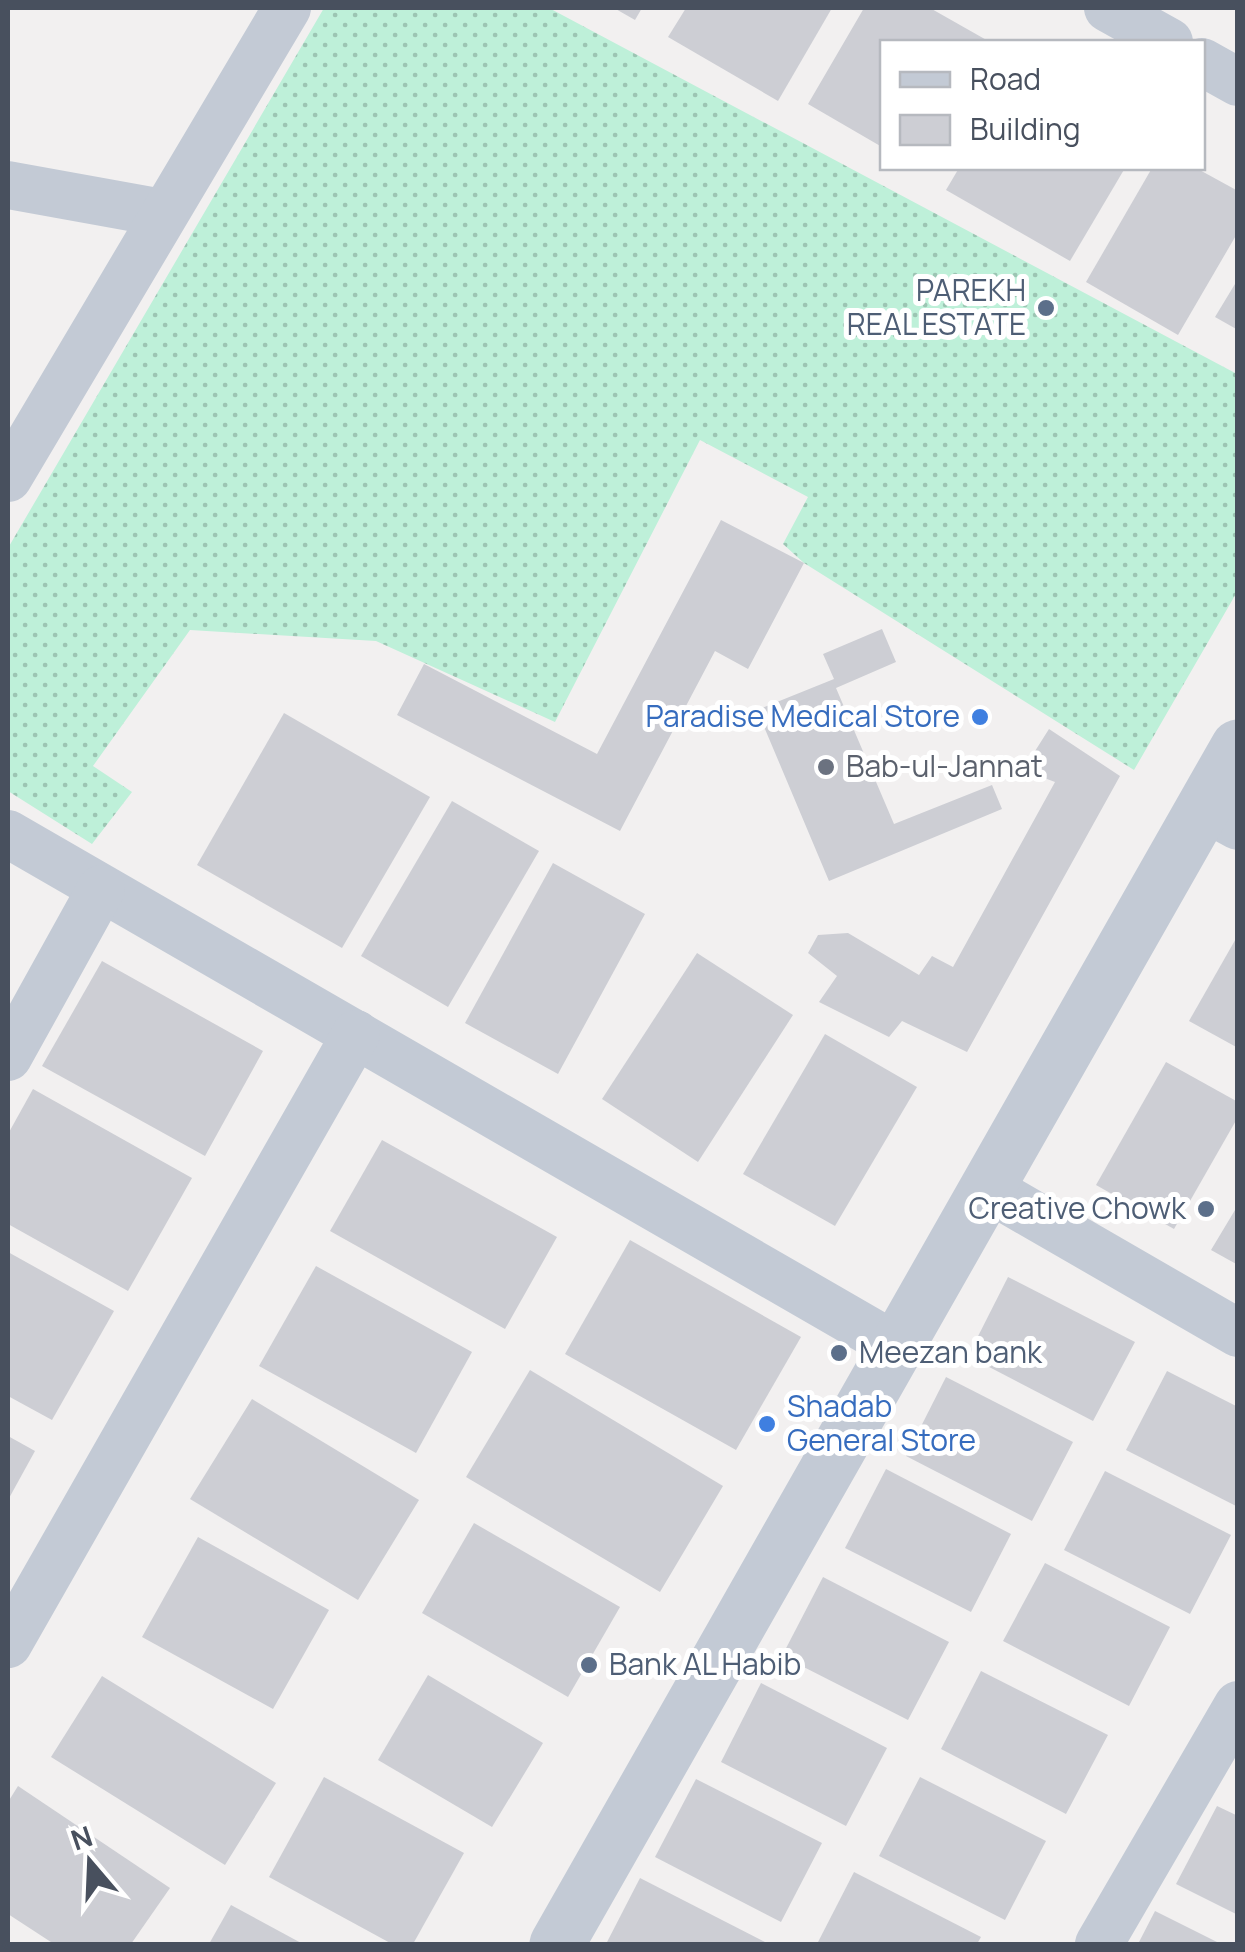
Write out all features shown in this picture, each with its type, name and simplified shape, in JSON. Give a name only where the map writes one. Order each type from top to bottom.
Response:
[{"type":"street","points":[[8,478],[286,8]]},
{"type":"street","points":[[1108,8],[1165,40]]},
{"type":"street","points":[[1205,64],[1238,82]]},
{"type":"street","points":[[8,184],[163,213]]},
{"type":"street","points":[[557,1944],[987,1188],[1220,816],[1238,746]]},
{"type":"street","points":[[8,834],[896,1347]]},
{"type":"street","points":[[8,1057],[101,889]]},
{"type":"street","points":[[8,1644],[356,1034]]},
{"type":"street","points":[[987,1188],[1238,1334]]},
{"type":"street","points":[[1099,1944],[1238,1704]]},
{"type":"green space","points":[[324,8],[549,8],[1237,374],[1237,592],[1134,770],[804,563],[783,544],[808,497],[700,440],[555,722],[376,641],[190,630],[93,766],[132,792],[92,844],[8,791],[8,548]]},
{"type":"building","points":[[614,8],[642,8],[635,20]]},
{"type":"building","points":[[686,8],[832,8],[778,101],[668,37]]},
{"type":"building","points":[[864,8],[930,8],[986,40],[880,40],[880,146],[808,104]]},
{"type":"building","points":[[958,170],[1124,170],[1070,261],[946,190]]},
{"type":"building","points":[[1151,170],[1200,170],[1238,191],[1238,232],[1178,335],[1086,282]]},
{"type":"building","points":[[1238,279],[1238,330],[1215,317]]},
{"type":"building","points":[[721,520],[804,563],[748,669],[715,651],[620,831],[397,715],[424,664],[597,754]]},
{"type":"building","name":"Bab-ul-Jannat","points":[[882,629],[896,662],[836,688],[894,824],[992,785],[1002,809],[829,881],[757,710],[834,679],[823,654]]},
{"type":"building","points":[[284,713],[430,797],[342,948],[197,865]]},
{"type":"building","points":[[1049,729],[1120,776],[967,1052],[902,1021],[889,1037],[819,1002],[837,976],[808,953],[818,935],[848,933],[919,975],[932,956],[953,967],[1055,782],[1023,770]]},
{"type":"building","points":[[452,801],[539,851],[448,1007],[361,956]]},
{"type":"building","points":[[553,863],[645,914],[558,1074],[465,1023]]},
{"type":"building","points":[[1238,935],[1238,1048],[1189,1021]]},
{"type":"building","points":[[697,953],[793,1015],[698,1162],[602,1099]]},
{"type":"building","points":[[102,961],[263,1051],[205,1156],[42,1066]]},
{"type":"building","points":[[825,1034],[917,1087],[835,1226],[743,1174]]},
{"type":"building","points":[[1166,1062],[1238,1102],[1238,1117],[1174,1229],[1096,1185]]},
{"type":"building","points":[[33,1089],[192,1178],[128,1291],[8,1224],[8,1134]]},
{"type":"building","points":[[382,1140],[557,1237],[505,1329],[330,1231]]},
{"type":"building","points":[[1238,1205],[1238,1265],[1211,1250]]},
{"type":"building","points":[[630,1240],[801,1337],[736,1450],[565,1354]]},
{"type":"building","points":[[8,1252],[114,1311],[52,1420],[8,1396]]},
{"type":"building","points":[[316,1266],[472,1352],[416,1453],[259,1366]]},
{"type":"building","points":[[1008,1277],[1135,1342],[1093,1421],[968,1356]]},
{"type":"building","points":[[530,1370],[723,1486],[660,1592],[466,1477]]},
{"type":"building","points":[[1167,1371],[1238,1407],[1238,1507],[1126,1450]]},
{"type":"building","points":[[946,1377],[1073,1442],[1032,1521],[906,1456]]},
{"type":"building","points":[[252,1399],[419,1500],[358,1600],[190,1499]]},
{"type":"building","points":[[8,1436],[35,1451],[8,1500]]},
{"type":"building","points":[[886,1469],[1011,1534],[971,1612],[845,1548]]},
{"type":"building","points":[[1105,1471],[1231,1535],[1190,1614],[1064,1550]]},
{"type":"building","points":[[474,1523],[620,1607],[568,1697],[422,1613]]},
{"type":"building","points":[[198,1537],[329,1610],[273,1709],[142,1637]]},
{"type":"building","points":[[1045,1563],[1170,1627],[1129,1706],[1003,1641]]},
{"type":"building","points":[[823,1577],[949,1642],[908,1720],[782,1656]]},
{"type":"building","points":[[981,1671],[1108,1735],[1066,1814],[941,1749]]},
{"type":"building","points":[[428,1675],[543,1743],[492,1827],[378,1760]]},
{"type":"building","points":[[102,1676],[276,1783],[225,1865],[51,1757]]},
{"type":"building","points":[[761,1683],[887,1748],[846,1826],[721,1762]]},
{"type":"building","points":[[324,1777],[464,1853],[413,1944],[392,1944],[269,1877]]},
{"type":"building","points":[[920,1777],[1046,1841],[1005,1920],[879,1856]]},
{"type":"building","points":[[696,1779],[822,1843],[781,1922],[655,1857]]},
{"type":"building","points":[[18,1786],[170,1888],[131,1944],[54,1944],[8,1914],[8,1802]]},
{"type":"building","points":[[1217,1806],[1238,1816],[1238,1915],[1176,1884]]},
{"type":"building","points":[[854,1872],[981,1937],[977,1944],[817,1944]]},
{"type":"building","points":[[640,1878],[769,1944],[606,1944]]},
{"type":"building","points":[[231,1905],[303,1944],[209,1944]]},
{"type":"building","points":[[1155,1911],[1221,1944],[1138,1944]]},
{"type":"place","name":"PAREKH REAL ESTATE","points":[[1046,308]]},
{"type":"place","name":"Paradise Medical Store","points":[[980,717]]},
{"type":"place","name":"Bab-ul-Jannat","points":[[826,767]]},
{"type":"place","name":"Creative Chowk","points":[[1206,1209]]},
{"type":"place","name":"Meezan bank","points":[[839,1353]]},
{"type":"place","name":"Shadab General Store","points":[[767,1424]]},
{"type":"place","name":"Bank AL Habib","points":[[589,1665]]}]
